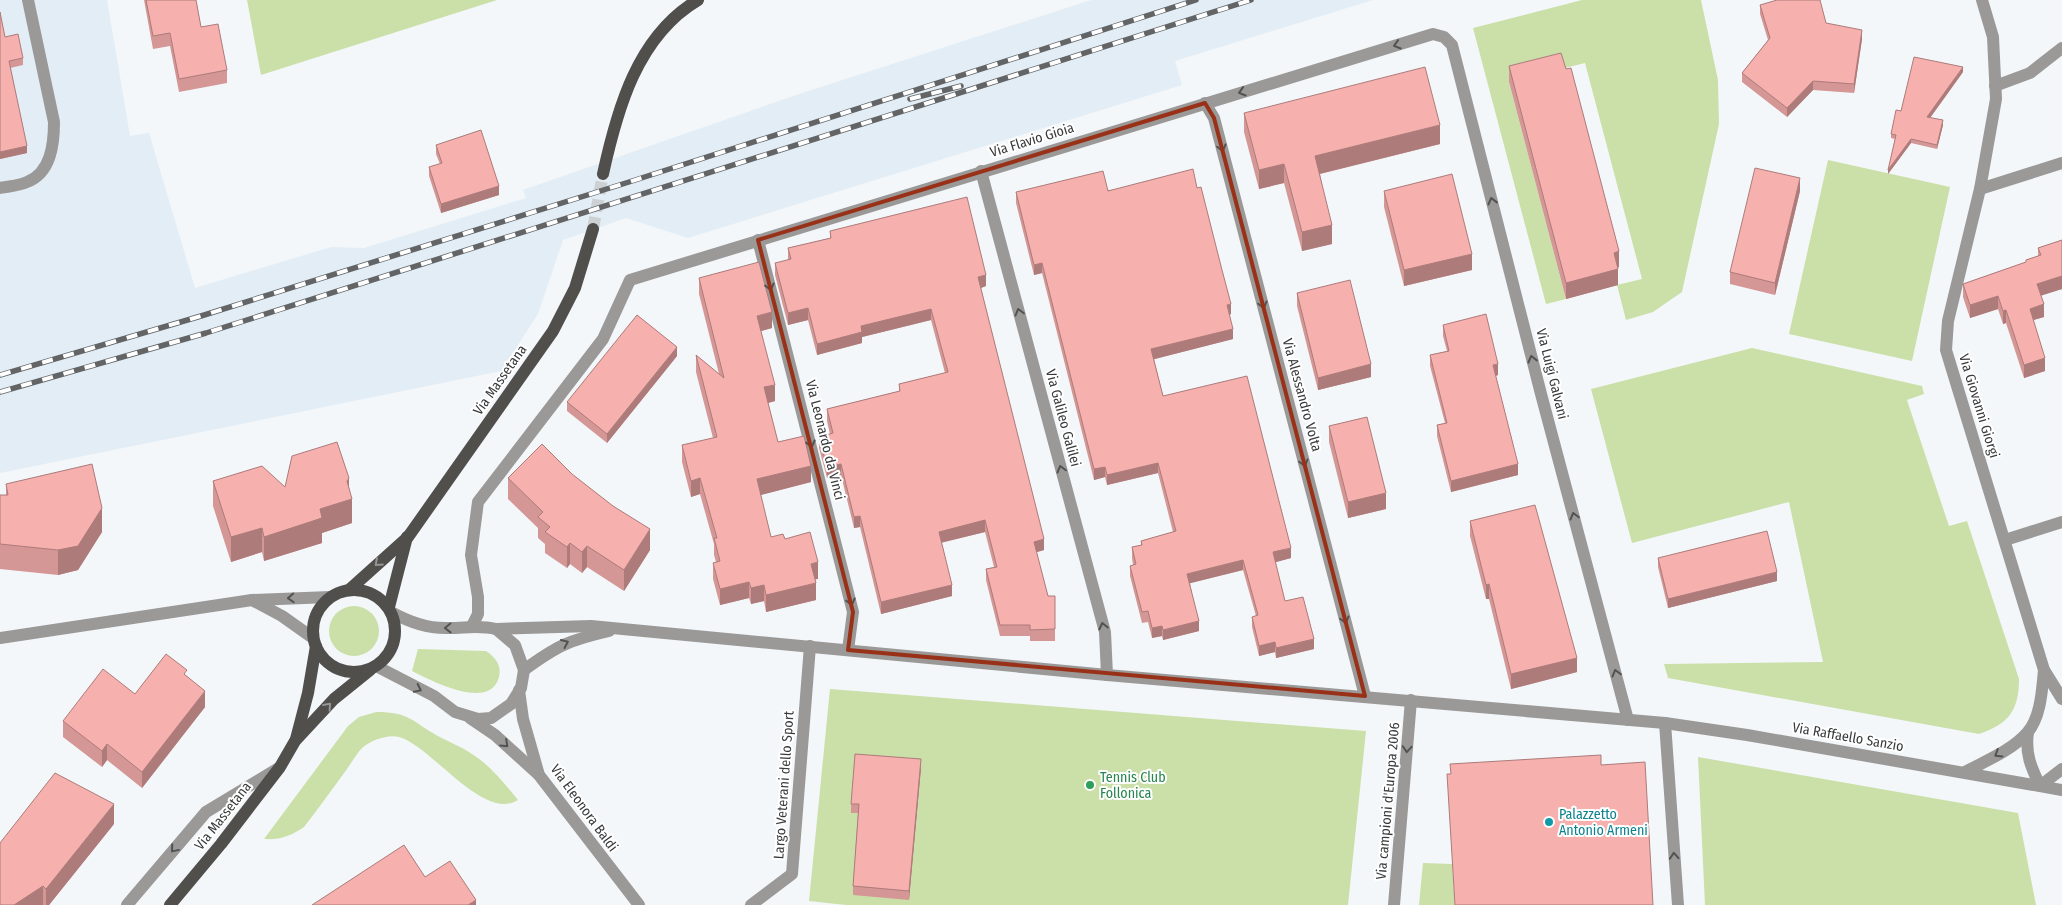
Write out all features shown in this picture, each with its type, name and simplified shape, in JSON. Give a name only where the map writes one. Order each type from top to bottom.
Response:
[{"type":"main road","points":[[603,174],[618,113],[638,65],[652,43],[669,24],[698,0]]},
{"type":"main road","name":"Via Massetana","points":[[349,590],[408,537],[553,331],[575,288],[593,229]]},
{"type":"main road","name":"Via Massetana","points":[[390,610],[408,537]]},
{"type":"main road","name":"Via Massetana","points":[[170,905],[221,844],[280,767],[295,741],[334,699],[391,652],[395,639],[396,625],[390,610],[374,594],[362,590],[349,590],[330,597],[316,615],[315,642],[308,693],[295,741]]},
{"type":"main road","points":[[315,642],[322,657],[332,666],[344,671],[357,672],[373,668]]},
{"type":"street","points":[[0,188],[26,182],[37,177],[46,166],[54,138],[54,122],[28,0]]},
{"type":"street","name":"Via Giovanni Giorgi","points":[[1982,0],[1993,37],[1996,99],[1980,189],[1948,321],[1946,350],[2006,540],[2044,670],[2062,699]]},
{"type":"street","name":"Via Flavio Gioia","points":[[472,626],[478,614],[478,597],[471,555],[478,502],[603,339],[630,280],[1433,34],[1444,37]]},
{"type":"street","name":"Via Luigi Galvani","points":[[1444,37],[1452,45],[1543,403],[1628,720]]},
{"type":"street","points":[[1995,86],[2030,73],[2062,48]]},
{"type":"street","name":"Via Alessandro Volta","points":[[1205,103],[1214,118],[1365,696]]},
{"type":"street","points":[[1980,189],[2062,163]]},
{"type":"street","name":"Via Galileo Galilei","points":[[981,171],[1105,632],[1106,675]]},
{"type":"street","name":"Via Leonardo da Vinci","points":[[758,240],[853,612],[848,650]]},
{"type":"street","points":[[2006,540],[2062,522]]},
{"type":"street","points":[[0,638],[252,600],[330,597]]},
{"type":"street","points":[[252,600],[294,623],[315,642]]},
{"type":"street","points":[[390,610],[408,620],[431,627],[472,626],[496,629],[515,645],[521,656],[524,670],[519,690],[511,704],[492,718],[468,717]]},
{"type":"street","name":"Via Raffaello Sanzio","points":[[496,629],[591,626],[619,628],[1106,675],[1665,723],[1965,772],[2062,790]]},
{"type":"street","points":[[524,670],[554,648],[572,640],[619,628]]},
{"type":"street","name":"Largo Veterani dello Sport","points":[[751,905],[792,874],[810,646]]},
{"type":"street","points":[[373,668],[434,696],[455,712],[468,717],[495,734],[539,775]]},
{"type":"street","name":"Via Giovanni Giorgi","points":[[2040,786],[2029,765],[2026,744],[2028,732],[2041,700],[2044,670]]},
{"type":"street","name":"Via Eleonora Baldi","points":[[519,690],[523,719],[539,775],[638,905]]},
{"type":"street","name":"Via campioni d'Europa 2006","points":[[1394,905],[1411,700]]},
{"type":"street","points":[[1665,723],[1678,905]]},
{"type":"street","points":[[1965,772],[1994,757],[2028,732]]},
{"type":"street","points":[[127,905],[206,812],[280,767]]},
{"type":"street","points":[[2040,786],[2062,769]]},
{"type":"highlighted area","points":[[1205,103],[1214,118],[1365,696],[848,650],[853,612],[758,240]]},
{"type":"shaded area","points":[[0,0],[107,0],[130,136],[149,133],[195,288],[331,247],[364,248],[526,198],[523,190],[799,94],[1091,0],[1373,0],[1175,61],[1182,85],[688,238],[626,218],[563,240],[538,314],[501,371],[0,473]]},
{"type":"green space","points":[[247,0],[497,0],[261,75]]},
{"type":"green space","points":[[1582,0],[1701,0],[1718,80],[1719,124],[1682,292],[1653,312],[1626,320],[1617,285],[1642,279],[1585,63],[1509,82],[1566,299],[1546,304],[1473,28]]},
{"type":"green space","points":[[1828,160],[1950,187],[1912,361],[1789,334]]},
{"type":"green space","points":[[1752,348],[1922,386],[1924,394],[1907,400],[1949,526],[1967,521],[2019,679],[2019,690],[2014,707],[1998,726],[1979,734],[1668,678],[1664,664],[1823,662],[1789,502],[1632,543],[1591,389]]},
{"type":"green space","points":[[354,606],[363,608],[374,617],[379,631],[377,640],[368,651],[354,656],[345,654],[334,645],[329,631],[331,622],[340,611]]},
{"type":"green space","points":[[418,649],[486,651],[497,662],[500,669],[499,677],[493,687],[484,692],[472,693],[445,686],[412,671]]},
{"type":"green space","name":"Tennis Club Follonica","points":[[830,689],[1366,731],[1348,905],[846,905],[809,901]]},
{"type":"green space","points":[[376,712],[387,712],[410,718],[438,736],[468,751],[491,769],[518,800],[504,804],[489,801],[458,780],[412,743],[395,736],[385,737],[371,742],[361,749],[304,827],[285,837],[264,839],[348,726],[359,717]]},
{"type":"green space","points":[[1698,757],[2018,813],[2036,905],[1705,905]]},
{"type":"green space","points":[[1423,863],[1452,864],[1455,905],[1419,905]]},
{"type":"building","points":[[146,0],[196,0],[201,27],[218,24],[227,70],[179,79],[170,33],[153,36]]},
{"type":"building","points":[[1777,0],[1820,0],[1826,23],[1862,30],[1854,84],[1813,81],[1787,108],[1742,73],[1770,38],[1760,5]]},
{"type":"building","points":[[0,12],[5,37],[18,34],[23,58],[9,61],[27,146],[0,152]]},
{"type":"building","points":[[1561,53],[1566,69],[1571,68],[1619,251],[1614,253],[1618,269],[1566,283],[1509,66]]},
{"type":"building","points":[[1914,57],[1963,67],[1927,117],[1943,120],[1937,145],[1911,139],[1888,170],[1896,135],[1891,134],[1896,110],[1901,111]]},
{"type":"building","points":[[1425,67],[1440,125],[1315,156],[1332,225],[1302,232],[1284,164],[1259,170],[1244,113]]},
{"type":"building","points":[[481,130],[499,186],[441,204],[429,167],[442,163],[436,145]]},
{"type":"building","points":[[1755,168],[1800,178],[1775,283],[1730,272]]},
{"type":"building","points":[[1193,169],[1197,188],[1201,187],[1231,304],[1227,305],[1233,329],[1151,349],[1163,396],[1247,376],[1291,548],[1273,552],[1285,601],[1303,597],[1314,639],[1276,648],[1275,642],[1259,646],[1252,617],[1258,615],[1243,560],[1187,574],[1199,621],[1163,630],[1162,626],[1152,628],[1148,611],[1142,612],[1130,566],[1136,564],[1132,547],[1142,545],[1141,541],[1176,531],[1158,463],[1107,475],[1105,467],[1094,469],[1042,263],[1034,265],[1016,192],[1103,171],[1108,191]]},
{"type":"building","points":[[1452,174],[1472,254],[1404,270],[1384,191]]},
{"type":"building","points":[[967,197],[986,275],[978,277],[1044,539],[1034,542],[1048,596],[1055,596],[1055,629],[1030,630],[1030,625],[1000,625],[986,569],[997,567],[985,520],[939,532],[952,585],[881,602],[860,516],[854,517],[841,464],[827,467],[819,437],[833,433],[827,409],[900,391],[899,384],[948,372],[931,309],[861,326],[862,332],[817,344],[808,308],[788,313],[775,263],[791,259],[788,248],[831,238],[830,231]]},
{"type":"building","points":[[2062,240],[2062,276],[2037,284],[2044,304],[2030,309],[2045,358],[2024,365],[2006,310],[2003,311],[1998,296],[1970,305],[1963,284],[2026,262],[2026,260],[2041,255],[2038,248]]},
{"type":"building","points":[[759,262],[772,312],[757,316],[775,385],[764,387],[778,442],[804,436],[811,466],[757,479],[771,537],[783,534],[785,539],[810,532],[818,562],[811,564],[816,583],[766,595],[764,585],[751,588],[749,582],[720,589],[713,563],[720,561],[714,538],[717,538],[700,478],[691,481],[682,445],[717,437],[696,355],[724,378],[699,278]]},
{"type":"building","points":[[1350,280],[1371,364],[1318,378],[1297,293]]},
{"type":"building","points":[[1486,314],[1498,364],[1493,365],[1518,464],[1451,481],[1437,425],[1447,423],[1430,355],[1449,351],[1443,325]]},
{"type":"building","points":[[637,315],[677,347],[607,434],[567,402]]},
{"type":"building","points":[[1367,417],[1386,493],[1348,502],[1329,426]]},
{"type":"building","points":[[337,442],[349,478],[347,481],[352,499],[320,509],[322,518],[264,537],[262,528],[231,537],[213,481],[262,466],[285,487],[292,456]]},
{"type":"building","points":[[542,444],[572,474],[613,506],[650,529],[624,570],[587,546],[582,552],[570,543],[567,547],[545,532],[550,527],[538,517],[543,512],[508,478]]},
{"type":"building","points":[[92,464],[102,508],[78,546],[58,550],[0,544],[0,495],[8,495],[6,484]]},
{"type":"building","points":[[1535,505],[1577,658],[1511,674],[1489,584],[1486,585],[1470,521]]},
{"type":"building","points":[[1767,531],[1777,572],[1668,599],[1658,558]]},
{"type":"building","points":[[166,654],[187,670],[184,674],[205,691],[142,772],[107,744],[102,751],[63,721],[103,669],[135,694]]},
{"type":"building","points":[[855,754],[921,759],[909,891],[853,886],[859,804],[851,804]]},
{"type":"building","name":"Palazzetto Antonio Armeni","points":[[1601,755],[1601,765],[1645,762],[1653,905],[1455,905],[1447,774],[1451,774],[1450,764]]},
{"type":"building","points":[[55,773],[114,804],[46,889],[43,886],[14,905],[0,905],[0,843]]},
{"type":"building","points":[[404,845],[425,877],[450,861],[476,900],[468,905],[312,905]]},
{"type":"tunnel","points":[[593,229],[603,174]]},
{"type":"railway","points":[[0,375],[201,316],[629,182],[1196,0]]},
{"type":"railway","points":[[0,392],[206,333],[1251,0]]},
{"type":"railway","points":[[910,99],[961,86]]},
{"type":"place","name":"Tennis Club Follonica","points":[[1090,785]]},
{"type":"place","name":"Palazzetto Antonio Armeni","points":[[1549,822]]}]
